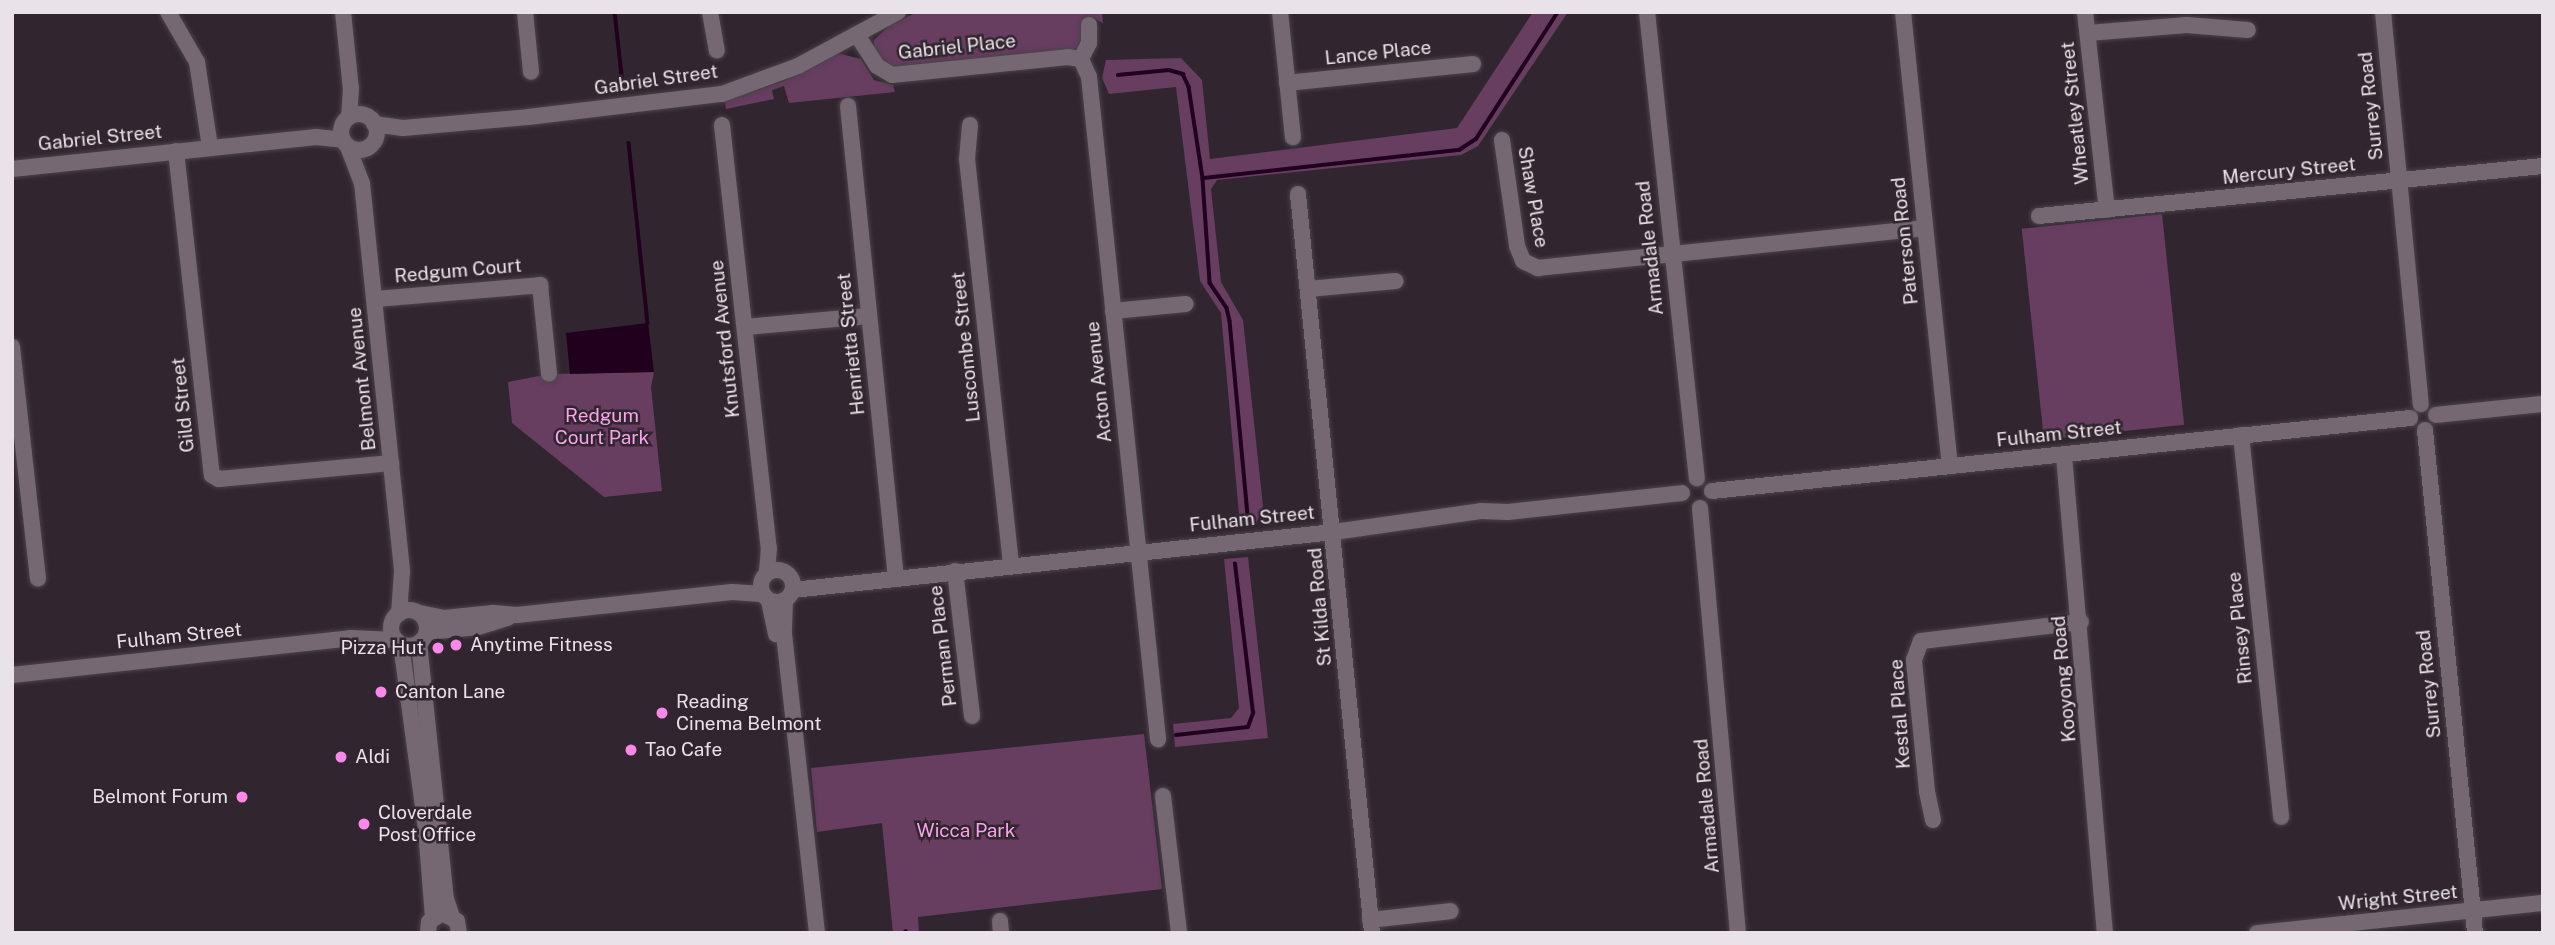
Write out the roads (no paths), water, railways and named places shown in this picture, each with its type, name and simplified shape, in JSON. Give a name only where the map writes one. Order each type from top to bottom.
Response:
[{"type":"street","points":[[168,12],[197,62],[210,147]]},
{"type":"street","points":[[343,12],[358,132]]},
{"type":"street","points":[[525,12],[531,72]]},
{"type":"street","points":[[710,12],[717,50]]},
{"type":"street","name":"Gabriel Street","points":[[12,169],[358,132],[555,115],[722,94],[798,66],[898,12]]},
{"type":"street","points":[[1280,12],[1293,138]]},
{"type":"street","name":"Armadale Road","points":[[1647,12],[1697,478]]},
{"type":"street","name":"Paterson Road","points":[[1903,12],[1950,466]]},
{"type":"street","name":"Wheatley Street","points":[[2085,12],[2106,210]]},
{"type":"street","name":"Surrey Road","points":[[2382,12],[2421,404]]},
{"type":"street","name":"Acton Avenue","points":[[1088,25],[1089,43],[1081,59],[1089,77],[1158,739]]},
{"type":"street","points":[[2088,33],[2187,25],[2248,30]]},
{"type":"street","name":"Gabriel Place","points":[[857,35],[877,66],[892,75],[1068,57],[1081,59]]},
{"type":"street","name":"Lance Place","points":[[1287,83],[1473,64]]},
{"type":"street","name":"Henrietta Street","points":[[848,106],[896,577]]},
{"type":"street","name":"Knutsford Avenue","points":[[722,125],[769,548],[784,634],[817,933]]},
{"type":"street","name":"Luscombe Street","points":[[970,125],[967,159],[1011,565]]},
{"type":"street","name":"Belmont Avenue","points":[[358,132],[402,572],[396,616],[391,629],[399,642],[426,830],[430,925]]},
{"type":"street","name":"Shaw Place","points":[[1502,140],[1517,246],[1523,261],[1538,268],[1671,253]]},
{"type":"street","name":"Gild Street","points":[[176,151],[212,475],[219,479],[391,463]]},
{"type":"street","name":"Mercury Street","points":[[2039,216],[2543,166]]},
{"type":"street","name":"St Kilda Road","points":[[1298,194],[1334,532],[1371,926]]},
{"type":"street","points":[[1671,253],[1925,228]]},
{"type":"street","points":[[1308,289],[1396,281]]},
{"type":"street","name":"Redgum Court","points":[[375,299],[540,285],[549,374]]},
{"type":"street","points":[[1113,311],[1186,304]]},
{"type":"street","points":[[745,327],[869,316]]},
{"type":"street","points":[[12,347],[38,579]]},
{"type":"street","points":[[2421,404],[2432,407],[2436,415],[2435,423],[2425,430],[2415,427],[2410,418],[2412,409],[2421,404]]},
{"type":"street","points":[[2436,415],[2543,404]]},
{"type":"street","name":"Fulham Street","points":[[1712,491],[2410,418]]},
{"type":"street","name":"Surrey Road","points":[[2425,430],[2474,921]]},
{"type":"street","name":"Rinsey Place","points":[[2241,435],[2281,817]]},
{"type":"street","name":"Kooyong Road","points":[[2064,456],[2081,622],[2105,933]]},
{"type":"street","points":[[1697,478],[1709,485],[1712,491],[1711,499],[1700,508],[1691,507],[1684,502],[1682,493],[1689,480],[1697,478]]},
{"type":"street","name":"Fulham Street","points":[[419,613],[444,618],[493,613],[517,615],[776,586],[826,585],[1334,532],[1481,511],[1508,512],[1682,493]]},
{"type":"street","name":"Armadale Road","points":[[1700,508],[1738,933]]},
{"type":"street","name":"Perman Place","points":[[955,570],[972,716]]},
{"type":"street","name":"Belmont Avenue","points":[[402,572],[419,613],[426,622],[423,637],[446,899],[452,916],[459,925],[460,933]]},
{"type":"street","name":"Knutsford Avenue","points":[[776,586],[776,637],[807,933]]},
{"type":"street","points":[[396,616],[408,610],[419,613]]},
{"type":"street","name":"Fulham Street","points":[[423,637],[478,627],[517,615]]},
{"type":"street","name":"Fulham Street","points":[[350,638],[396,616]]},
{"type":"street","name":"Kestal Place","points":[[1933,820],[1927,791],[1914,660],[1922,641],[2081,622]]},
{"type":"street","points":[[399,642],[423,637]]},
{"type":"street","name":"Fulham Street","points":[[12,675],[350,638],[399,642]]},
{"type":"street","points":[[1163,796],[1179,933]]},
{"type":"street","name":"Kooyong Road","points":[[2104,898],[2118,933]]},
{"type":"street","name":"Wright Street","points":[[2257,933],[2474,921],[2543,903]]},
{"type":"street","points":[[1371,926],[1451,911]]},
{"type":"street","name":"Belmont Avenue","points":[[430,925],[442,913],[452,916]]},
{"type":"street","name":"Wright Street","points":[[2354,933],[2543,914]]},
{"type":"waterway","points":[[615,12],[623,85]]},
{"type":"waterway","points":[[1204,178],[1459,150],[1476,139],[1558,12]]},
{"type":"waterway","points":[[1118,75],[1169,70],[1183,74],[1189,87],[1203,179],[1210,283],[1227,308],[1230,321],[1248,516]]},
{"type":"waterway","points":[[629,143],[648,323]]},
{"type":"waterway","points":[[1176,735],[1248,727],[1253,713],[1235,564]]},
{"type":"place","name":"Anytime Fitness","points":[[456,645]]},
{"type":"place","name":"Pizza Hut","points":[[438,648]]},
{"type":"place","name":"Canton Lane","points":[[381,692]]},
{"type":"place","name":"Reading Cinema Belmont","points":[[662,713]]},
{"type":"place","name":"Tao Cafe","points":[[631,750]]},
{"type":"place","name":"Aldi","points":[[341,757]]},
{"type":"place","name":"Belmont Forum","points":[[242,797]]},
{"type":"place","name":"Cloverdale Post Office","points":[[364,824]]},
{"type":"park label","name":"Redgum Court Park","points":[[602,427]]},
{"type":"park label","name":"Wicca Park","points":[[966,831]]}]
